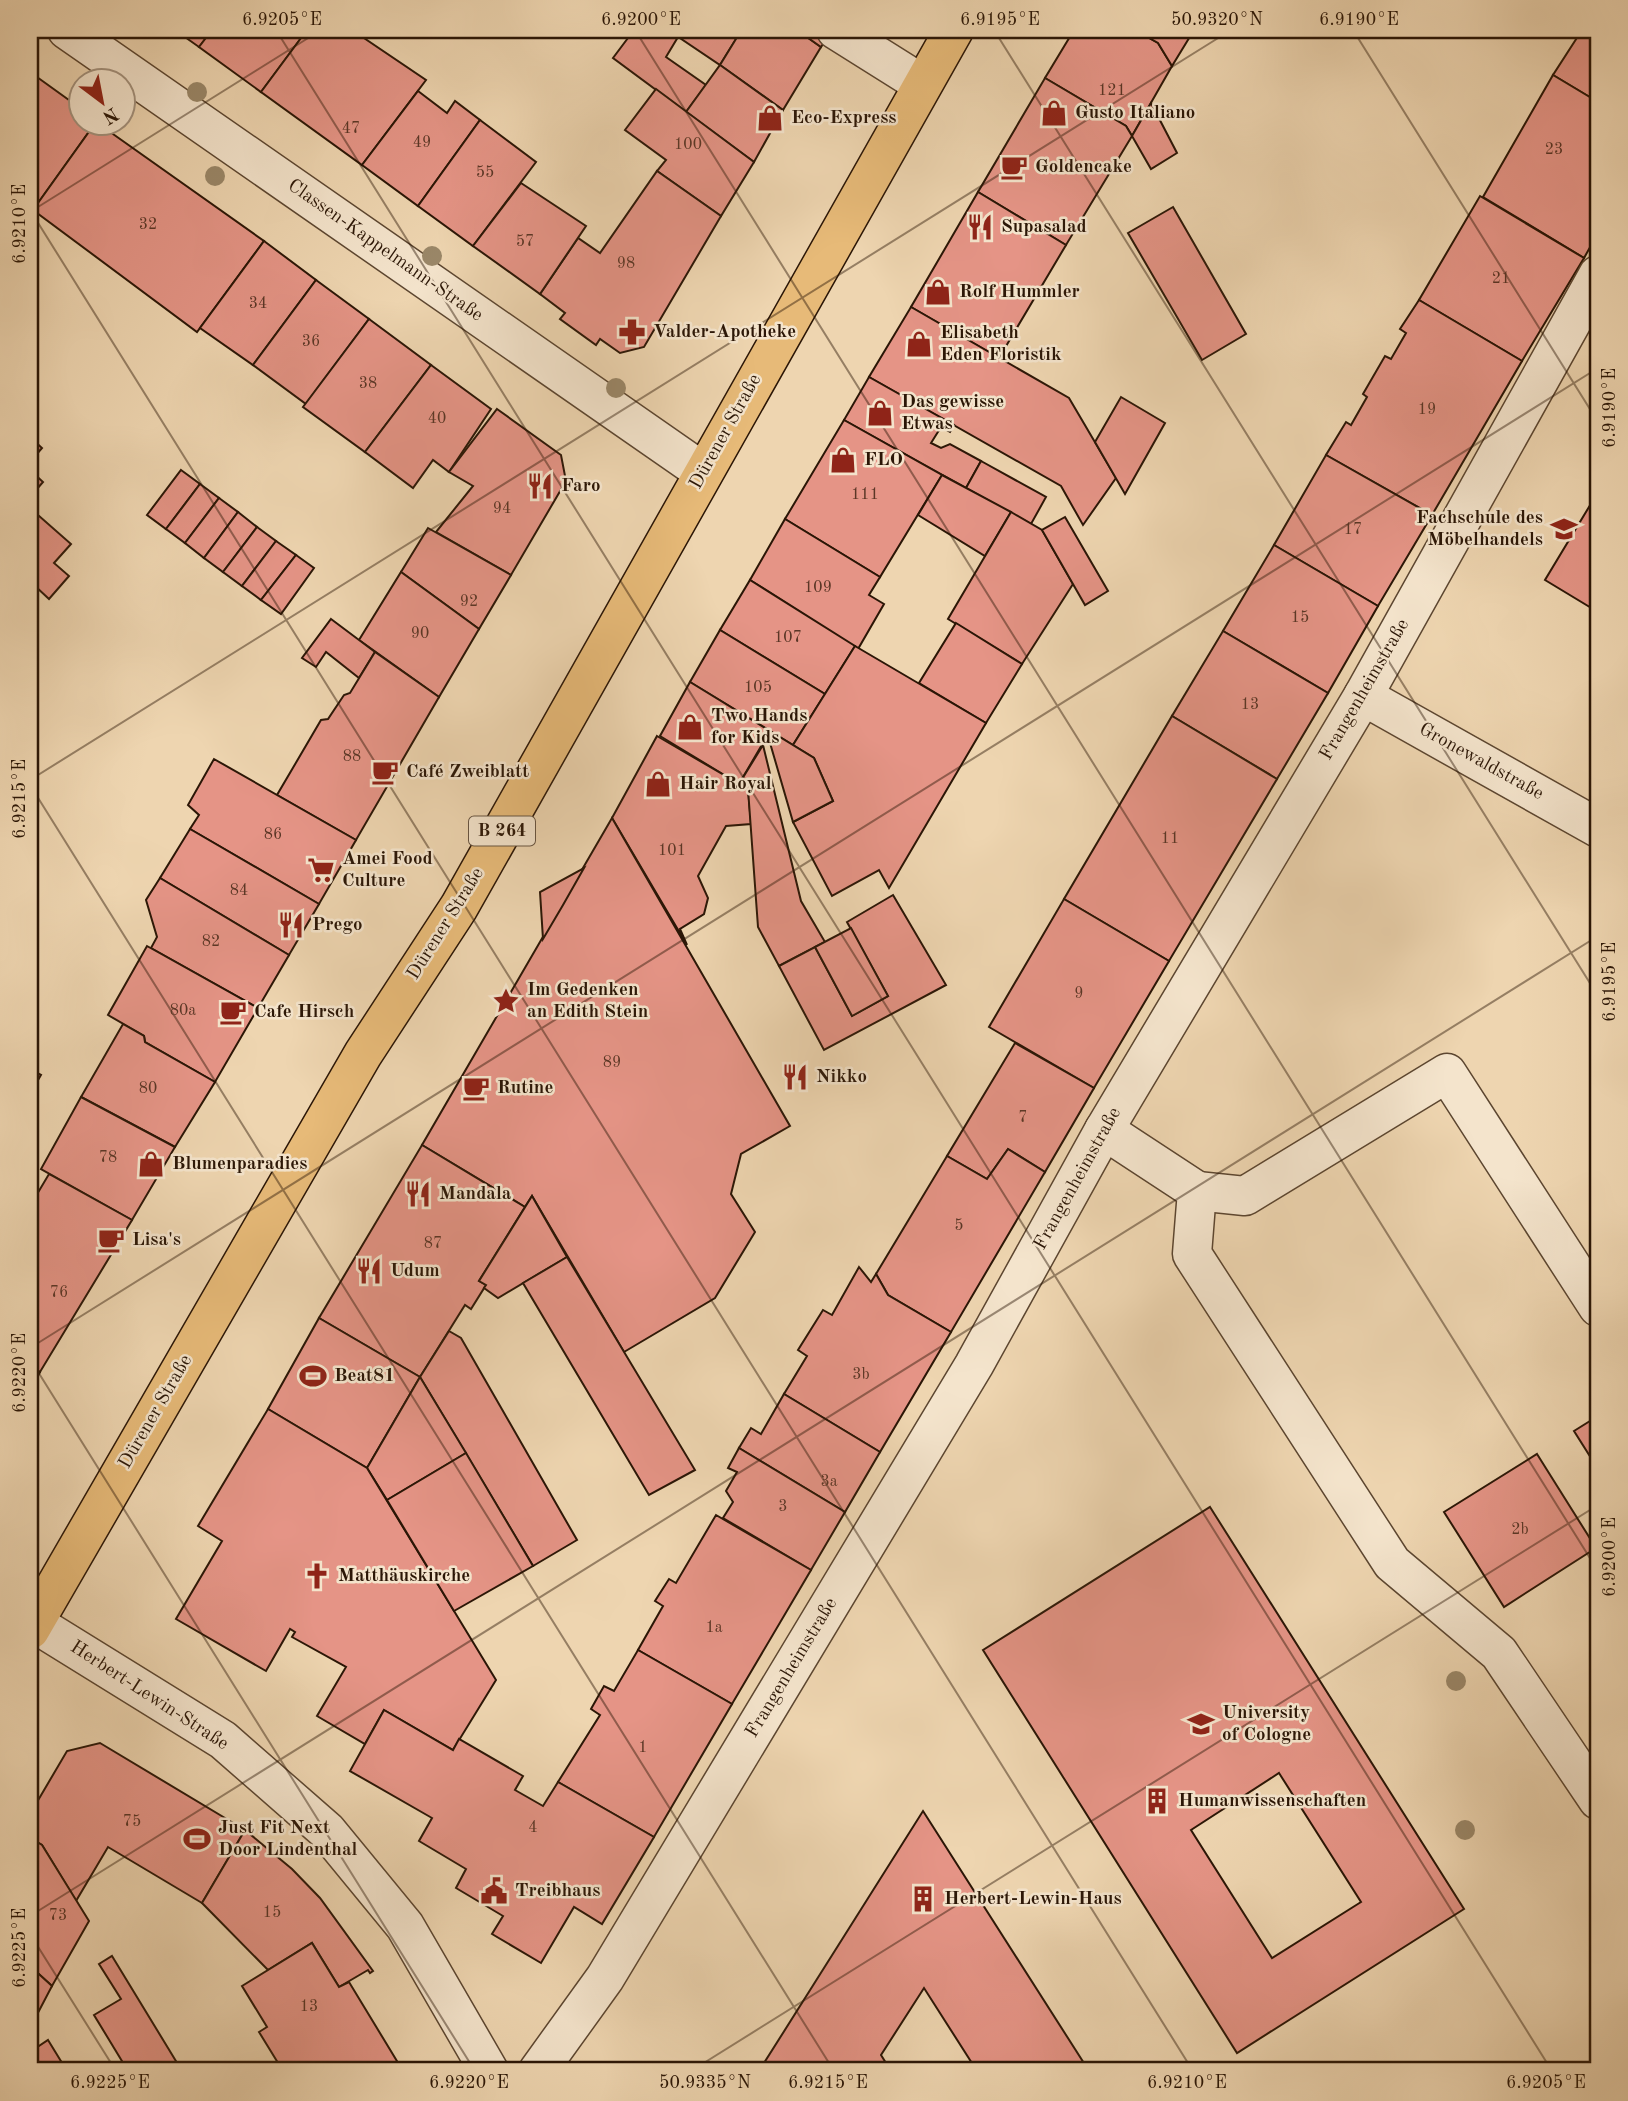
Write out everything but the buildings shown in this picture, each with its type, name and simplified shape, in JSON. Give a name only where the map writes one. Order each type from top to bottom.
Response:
[{"type":"main road","name":"Dürener Straße","points":[[32,1626],[362,1054],[459,907],[954,30]]},
{"type":"street","name":"Classen-Kappelmann-Straße","points":[[67,30],[703,472]]},
{"type":"street","points":[[836,30],[922,84]]},
{"type":"street","name":"Frangenheimstraße","points":[[538,2071],[606,1978],[974,1365],[1104,1130],[1363,696],[1598,275]]},
{"type":"street","name":"Gronewaldstraße","points":[[1363,696],[1598,828]]},
{"type":"street","points":[[1104,1130],[1197,1191],[1245,1196],[1447,1073],[1598,1307]]},
{"type":"street","points":[[1197,1191],[1192,1254],[1392,1563],[1499,1653],[1598,1800]]},
{"type":"street","name":"Herbert-Lewin-Straße","points":[[32,1626],[223,1740],[327,1831],[405,1926],[489,2071]]},
{"type":"place","name":"Gusto Italiano","points":[[1054,113]]},
{"type":"place","name":"Eco-Express","points":[[770,118]]},
{"type":"place","name":"Goldencake","points":[[1014,167]]},
{"type":"place","name":"Supasalad","points":[[980,227]]},
{"type":"place","name":"Rolf Hummler","points":[[938,292]]},
{"type":"place","name":"Valder-Apotheke","points":[[632,332]]},
{"type":"place","name":"Elisabeth Eden Floristik","points":[[919,344]]},
{"type":"place","name":"Das gewisse Etwas","points":[[880,413]]},
{"type":"place","name":"FLO","points":[[843,460]]},
{"type":"place","name":"Faro","points":[[540,486]]},
{"type":"place","name":"Fachschule des Möbelhandels","points":[[1564,529]]},
{"type":"place","name":"Two Hands for Kids","points":[[690,727]]},
{"type":"place","name":"Café Zweiblatt","points":[[385,772]]},
{"type":"place","name":"Hair Royal","points":[[658,784]]},
{"type":"place","name":"Amei Food Culture","points":[[321,870]]},
{"type":"place","name":"Prego","points":[[291,925]]},
{"type":"place","name":"Im Gedenken an Edith Stein","points":[[506,1001]]},
{"type":"place","name":"Cafe Hirsch","points":[[233,1012]]},
{"type":"place","name":"Nikko","points":[[795,1077]]},
{"type":"place","name":"Rutine","points":[[476,1088]]},
{"type":"place","name":"Blumenparadies","points":[[151,1164]]},
{"type":"place","name":"Mandala","points":[[418,1194]]},
{"type":"place","name":"Lisa's","points":[[111,1240]]},
{"type":"place","name":"Udum","points":[[369,1271]]},
{"type":"place","name":"Beat81","points":[[313,1376]]},
{"type":"place","name":"Matthäuskirche","points":[[317,1576]]},
{"type":"place","name":"University of Cologne","points":[[1201,1724]]},
{"type":"place","name":"Humanwissenschaften","points":[[1157,1801]]},
{"type":"place","name":"Just Fit Next Door Lindenthal","points":[[197,1839]]},
{"type":"place","name":"Treibhaus","points":[[494,1891]]},
{"type":"place","name":"Herbert-Lewin-Haus","points":[[923,1899]]}]
